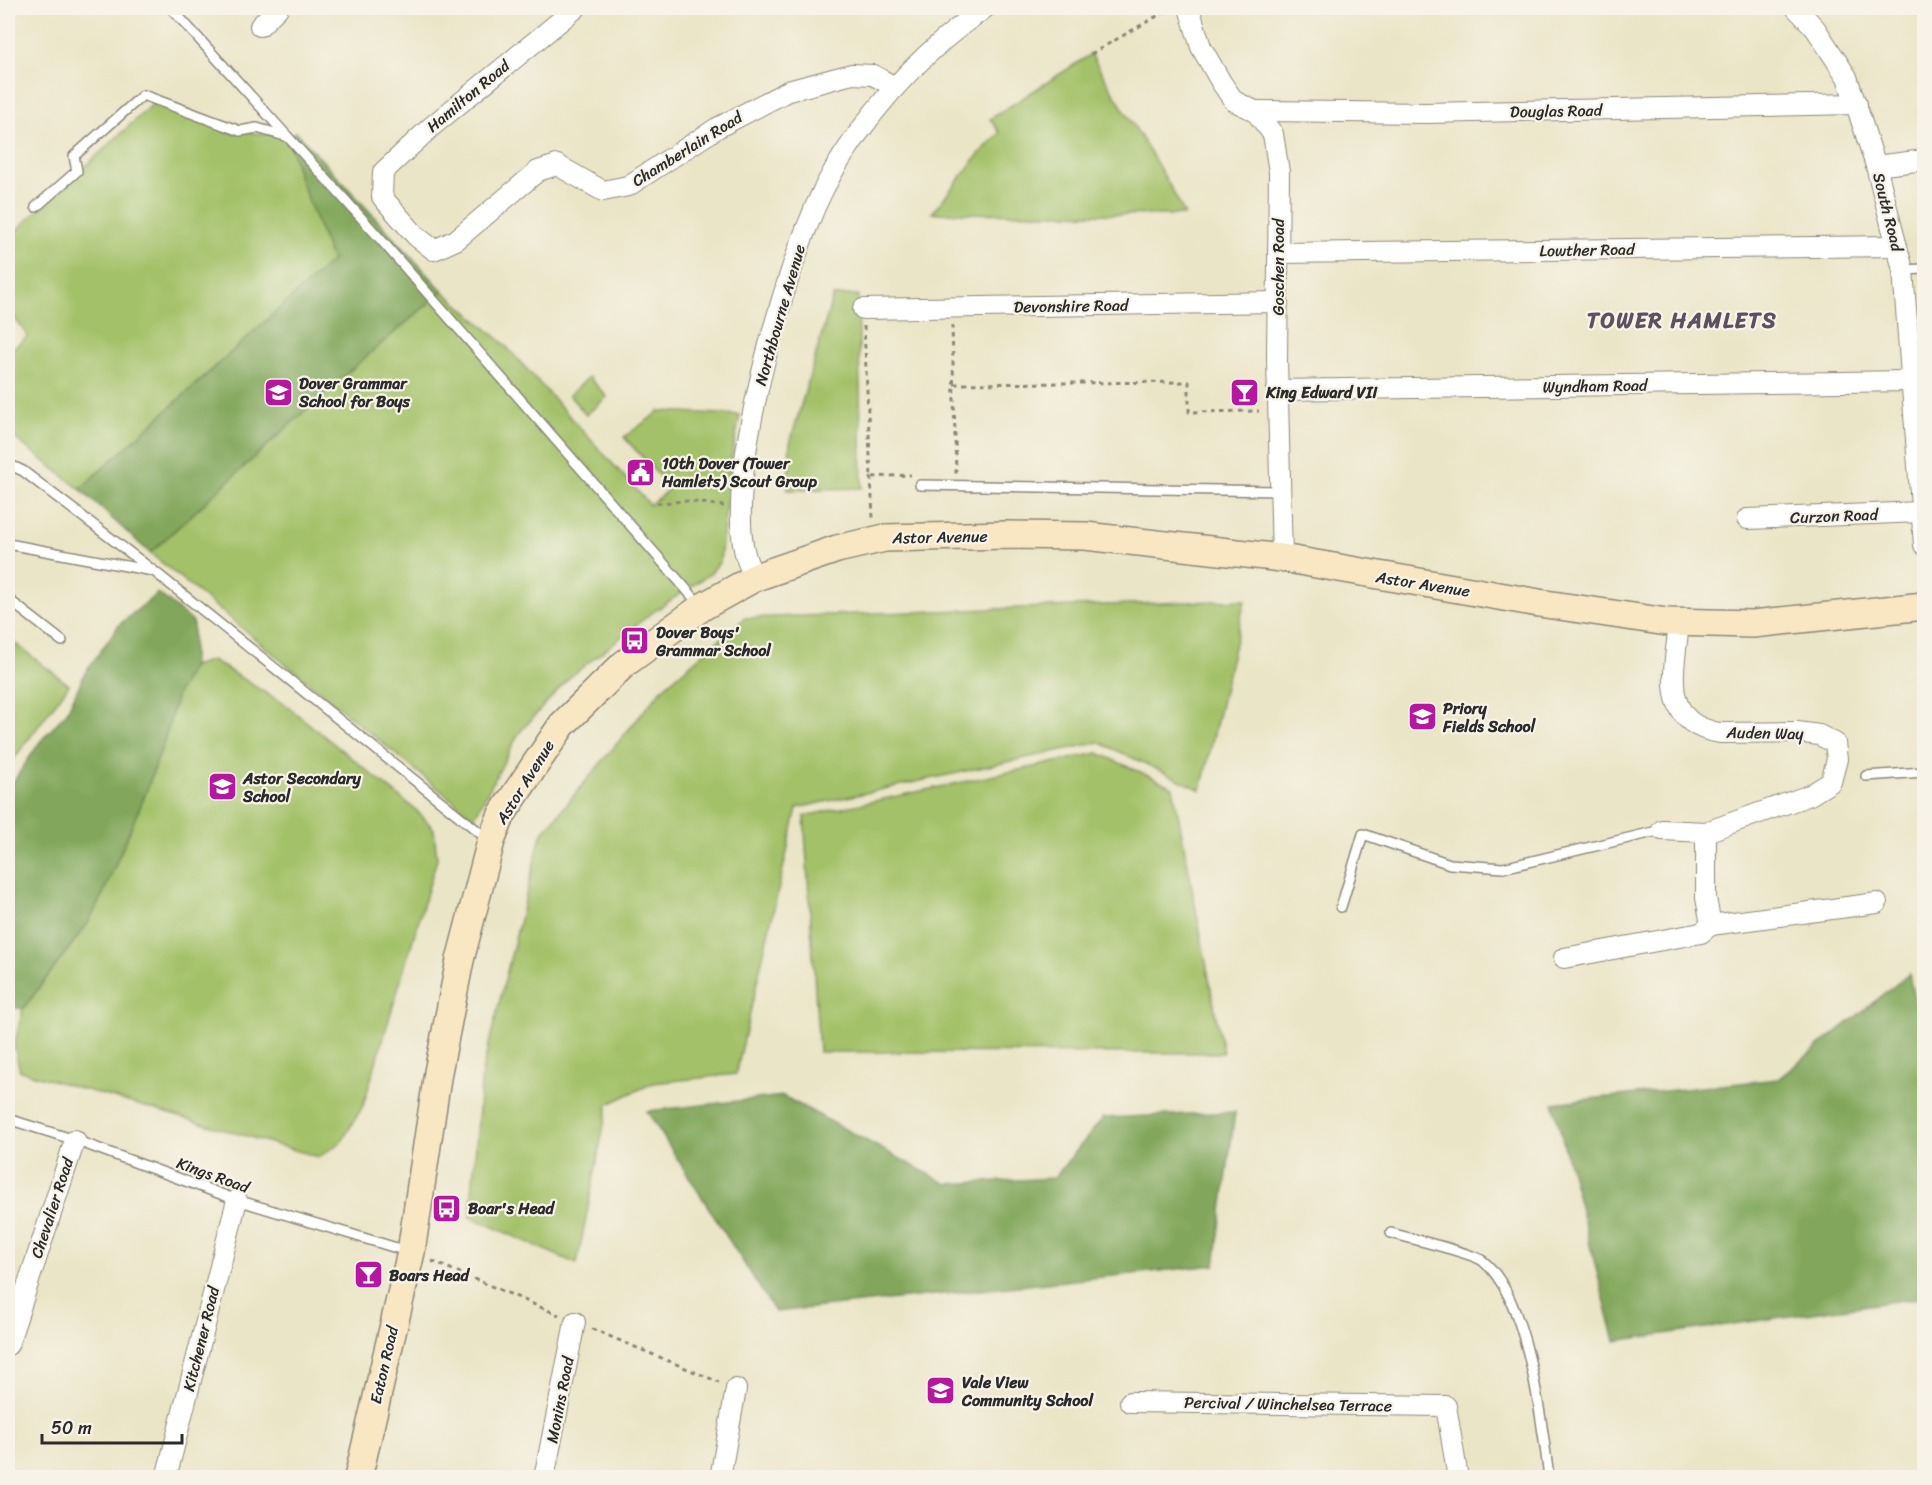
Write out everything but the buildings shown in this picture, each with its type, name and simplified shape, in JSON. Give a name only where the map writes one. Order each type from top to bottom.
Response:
[{"type":"street","points":[[260,26],[278,8]]},
{"type":"street","name":"Hamilton Road","points":[[382,197],[383,172],[431,126],[576,8]]},
{"type":"street","name":"Northbourne Avenue","points":[[756,577],[749,569],[742,552],[740,523],[745,457],[759,388],[783,294],[807,225],[843,154],[895,87],[940,43],[985,8]]},
{"type":"street","name":"Goschen Road","points":[[1189,8],[1201,47],[1221,82],[1234,101],[1255,111],[1273,134],[1279,172],[1277,390],[1282,558]]},
{"type":"street","name":"South Road","points":[[1796,8],[1815,28],[1840,64],[1857,104],[1903,270],[1918,359],[1912,381],[1924,545]]},
{"type":"street","name":"Chamberlain Road","points":[[382,197],[416,236],[434,250],[456,240],[538,171],[557,165],[603,191],[628,186],[717,128],[788,91],[852,74],[873,75],[895,87]]},
{"type":"street","name":"Douglas Road","points":[[1255,111],[1426,113],[1857,104]]},
{"type":"street","points":[[1876,166],[1924,160]]},
{"type":"street","name":"Lowther Road","points":[[1278,253],[1896,246]]},
{"type":"street","name":"Devonshire Road","points":[[863,309],[1278,302]]},
{"type":"street","name":"Wyndham Road","points":[[1277,390],[1912,381]]},
{"type":"street","name":"Curzon Road","points":[[1747,519],[1921,512]]},
{"type":"street","name":"Astor Avenue","points":[[411,1252],[438,1072],[460,960],[491,841],[502,814],[562,725],[624,664],[702,607],[756,577],[837,549],[874,541],[924,536],[1085,536],[1282,558],[1539,603],[1679,623],[1753,624],[1924,606]]},
{"type":"street","name":"Auden Way","points":[[1662,830],[1706,832],[1810,795],[1831,782],[1837,759],[1835,743],[1819,735],[1720,733],[1703,730],[1690,724],[1681,715],[1674,685],[1679,623]]},
{"type":"street","points":[[1706,832],[1706,898],[1711,926]]},
{"type":"street","points":[[1564,958],[1701,933],[1711,926],[1877,903]]},
{"type":"street","name":"Chevalier Road","points":[[8,1345],[75,1140]]},
{"type":"street","name":"Kitchener Road","points":[[166,1478],[237,1200]]},
{"type":"street","name":"Eaton Road","points":[[358,1478],[411,1252]]},
{"type":"street","name":"Monins Road","points":[[544,1478],[575,1322]]},
{"type":"street","points":[[720,1478],[736,1389]]},
{"type":"street","name":"Percival / Winchelsea Terrace","points":[[1130,1402],[1446,1406],[1458,1478]]},
{"type":"lane","points":[[171,8],[288,137],[702,607]]},
{"type":"lane","points":[[36,207],[77,171],[74,156],[143,95],[240,131],[257,128],[288,137]]},
{"type":"lane","points":[[1903,270],[1924,269]]},
{"type":"lane","points":[[8,464],[23,471],[156,572],[491,841]]},
{"type":"lane","points":[[920,485],[1280,491]]},
{"type":"lane","points":[[8,544],[156,572]]},
{"type":"lane","points":[[8,599],[62,641]]},
{"type":"lane","points":[[1866,776],[1924,772]]},
{"type":"lane","points":[[1341,907],[1363,834],[1450,864],[1503,868],[1662,830]]},
{"type":"lane","name":"Kings Road","points":[[8,1119],[75,1140],[237,1200],[411,1252]]},
{"type":"lane","points":[[1391,1233],[1482,1260],[1497,1277],[1509,1296],[1535,1380],[1550,1478]]},
{"type":"path","points":[[1091,54],[1173,8]]},
{"type":"path","points":[[952,308],[957,485]]},
{"type":"path","points":[[863,309],[874,541]]},
{"type":"path","points":[[954,384],[1189,382],[1189,412],[1278,410]]},
{"type":"path","points":[[871,477],[923,474],[920,485]]},
{"type":"path","points":[[657,502],[688,501],[717,507],[727,506]]},
{"type":"green space","points":[[1091,54],[1185,215],[932,213],[980,153],[1000,133],[990,119]]},
{"type":"green space","points":[[158,99],[240,131],[288,137],[299,176],[332,261],[80,489],[8,433],[8,352],[28,336],[8,309],[8,238]]},
{"type":"green space","points":[[296,132],[443,291],[333,385],[150,553],[80,489],[332,261],[299,176],[288,137]]},
{"type":"green space","points":[[443,291],[503,343],[650,505],[670,488],[624,437],[660,411],[740,415],[731,461],[720,561],[711,573],[649,615],[569,678],[519,733],[474,818],[150,553],[333,385]]},
{"type":"green space","points":[[858,295],[862,488],[788,490],[790,443],[833,296]]},
{"type":"green space","points":[[589,377],[607,397],[586,415],[569,395]]},
{"type":"green space","points":[[158,593],[193,622],[193,666],[177,694],[167,732],[145,795],[103,894],[88,923],[23,1009],[8,1006],[8,790],[39,743],[67,712],[85,673],[119,625]]},
{"type":"green space","points":[[1245,600],[1201,790],[1099,742],[797,808],[736,1074],[653,1083],[608,1104],[577,1264],[470,1217],[482,1072],[541,835],[664,687],[745,618]]},
{"type":"green space","points":[[8,638],[69,685],[8,767]]},
{"type":"green space","points":[[212,660],[287,706],[416,810],[434,829],[437,859],[363,1106],[342,1141],[319,1157],[20,1071],[14,1046],[23,1009],[88,923],[103,894],[145,795],[167,732],[177,694],[193,666]]},
{"type":"green space","points":[[1098,753],[1173,787],[1223,1053],[819,1052],[804,816]]},
{"type":"green space","points":[[1909,974],[1924,1051],[1924,1297],[1615,1341],[1553,1103],[1778,1079]]},
{"type":"green space","points":[[783,1096],[947,1184],[1054,1178],[1103,1118],[1235,1112],[1215,1265],[775,1312],[647,1111]]},
{"type":"place","name":"Dover Grammar School for Boys","points":[[278,392]]},
{"type":"place","name":"King Edward VII","points":[[1245,392]]},
{"type":"place","name":"10th Dover (Tower Hamlets) Scout Group","points":[[641,472]]},
{"type":"place","name":"Dover Boys' Grammar School","points":[[635,641]]},
{"type":"place","name":"Priory Fields School","points":[[1422,717]]},
{"type":"place","name":"Astor Secondary School","points":[[222,787]]},
{"type":"place","name":"Boar's Head","points":[[447,1208]]},
{"type":"place","name":"Boars Head","points":[[368,1275]]},
{"type":"place","name":"Vale View Community School","points":[[941,1391]]},
{"type":"district","name":"TOWER HAMLETS","points":[[1682,320]]}]
